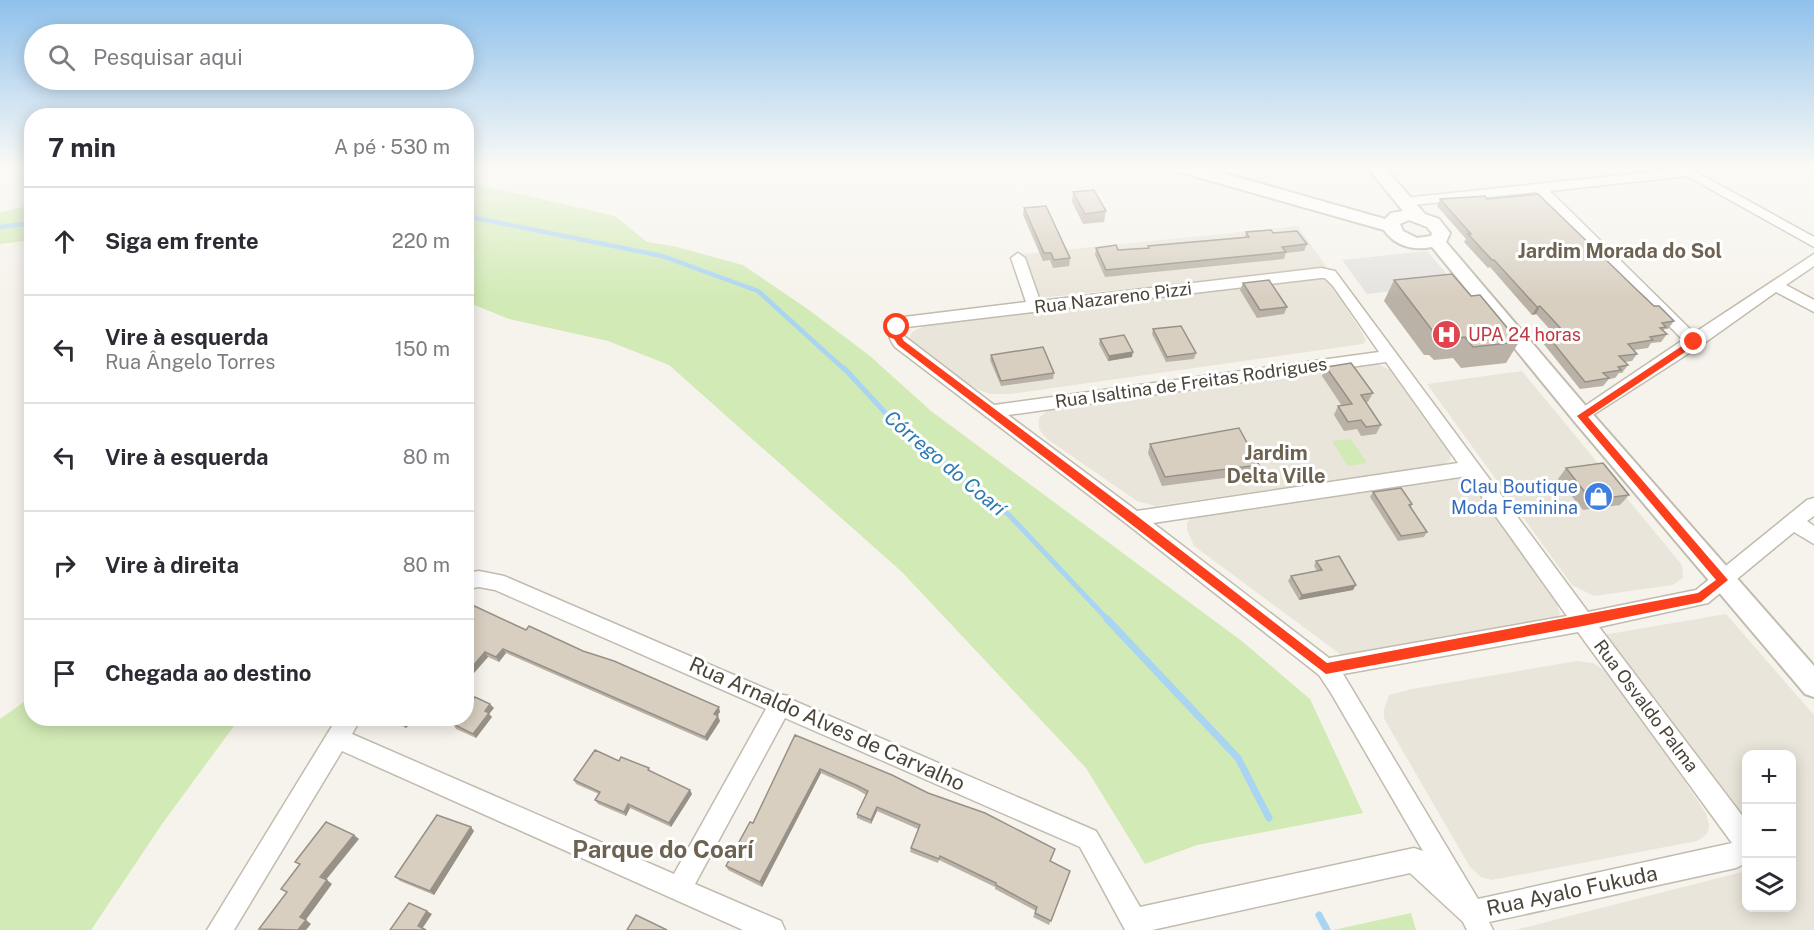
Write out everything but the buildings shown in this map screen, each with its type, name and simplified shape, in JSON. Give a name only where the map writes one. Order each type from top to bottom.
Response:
[{"type":"street","points":[[1335,210],[1390,226],[1398,236],[1405,240],[1422,244],[1436,241],[1441,236],[1440,230],[1429,220],[1417,216],[1398,217],[1390,226]]},
{"type":"street","points":[[1412,210],[1417,216]]},
{"type":"street","points":[[1562,210],[1694,342]]},
{"type":"street","points":[[1757,210],[1814,243]]},
{"type":"street","points":[[1436,241],[1582,416],[1814,685]]},
{"type":"street","points":[[1018,258],[1035,307]]},
{"type":"street","points":[[1582,416],[1814,260]]},
{"type":"street","name":"Rua Nazareno Pizzi","points":[[992,411],[901,343],[896,336],[897,327],[902,322],[917,320],[1314,273],[1330,274]]},
{"type":"street","name":"Rua Osvaldo Palma","points":[[1330,274],[1742,836]]},
{"type":"street","points":[[1777,286],[1814,307]]},
{"type":"street","name":"Rua Isaltina de Freitas Rodrigues","points":[[992,411],[1390,356]]},
{"type":"street","points":[[992,411],[1326,668],[1339,686],[1476,921]]},
{"type":"street","points":[[1134,519],[1473,468]]},
{"type":"street","points":[[1326,668],[1583,622],[1701,597],[1814,505]]},
{"type":"street","points":[[1793,522],[1814,536]]},
{"type":"street","name":"Rua Arnaldo Alves de Carvalho","points":[[474,580],[497,582],[1088,839],[1137,926]]},
{"type":"street","points":[[680,887],[781,704]]},
{"type":"street","points":[[220,930],[345,729],[772,930]]},
{"type":"street","name":"Rua Ayalo Fukuda","points":[[1137,926],[1414,860],[1476,921],[1736,856],[1742,851]]},
{"type":"shaded area","points":[[1298,226],[1327,268],[1039,298],[1022,254]]},
{"type":"shaded area","points":[[1427,251],[1449,277],[1403,290],[1367,294],[1342,260]]},
{"type":"shaded area","points":[[1322,277],[1329,282],[1363,334],[1366,340],[1363,344],[1010,394],[990,394],[976,389],[913,346],[909,339],[912,332],[926,325]]},
{"type":"shaded area","points":[[1374,362],[1390,370],[1451,453],[1450,460],[1443,465],[1155,506],[1137,501],[1047,439],[1039,429],[1039,418],[1047,411]]},
{"type":"shaded area","points":[[1522,371],[1682,565],[1683,578],[1673,585],[1594,596],[1572,585],[1427,384]]},
{"type":"shaded area","points":[[1456,477],[1480,490],[1553,592],[1560,614],[1555,620],[1344,657],[1194,546],[1187,530],[1187,523],[1192,517]]},
{"type":"shaded area","points":[[1726,614],[1814,715],[1814,930],[1515,930],[1742,872],[1742,912],[1796,912],[1796,750],[1742,750],[1742,820],[1603,635]]},
{"type":"shaded area","points":[[1577,661],[1593,663],[1613,676],[1706,813],[1708,831],[1697,841],[1492,880],[1481,877],[1470,867],[1384,718],[1384,709],[1389,695],[1412,689]]},
{"type":"green space","points":[[24,210],[24,241],[0,244],[0,212]]},
{"type":"green space","points":[[474,210],[590,210],[615,216],[647,242],[673,246],[743,265],[809,310],[870,356],[931,411],[1243,642],[1310,699],[1363,813],[1197,845],[1145,864],[1086,768],[902,572],[669,365],[608,341],[509,319],[474,305]]},
{"type":"green space","points":[[1351,439],[1367,463],[1348,466],[1332,441]]},
{"type":"green space","points":[[24,702],[24,726],[234,726],[162,824],[91,930],[0,930],[0,719]]},
{"type":"green space","points":[[1411,913],[1416,930],[1333,930]]},
{"type":"waterway","name":"Córrego do Coarí","points":[[474,218],[662,256],[758,291],[845,370]]},
{"type":"waterway","name":"Córrego do Coarí","points":[[0,227],[24,224]]},
{"type":"waterway","name":"Córrego do Coarí","points":[[844,368],[904,433],[1009,515],[1108,620]]},
{"type":"waterway","name":"Córrego do Coarí","points":[[1107,619],[1238,758],[1269,818]]},
{"type":"waterway","name":"Córrego do Coarí","points":[[1319,915],[1327,930]]},
{"type":"place","name":"UPA 24 horas","points":[[1447,335]]},
{"type":"place","name":"Clau Boutique Moda Feminina","points":[[1599,497]]},
{"type":"district","name":"Jardim Morada do Sol","points":[[1620,251]]},
{"type":"district","name":"Jardim Delta Ville","points":[[1276,464]]},
{"type":"district","name":"Parque do Coarí","points":[[663,850]]},
{"type":"route","points":[[897,327],[896,336],[901,343],[1326,668],[1583,622],[1701,597],[1723,580],[1582,416],[1694,342]]}]
